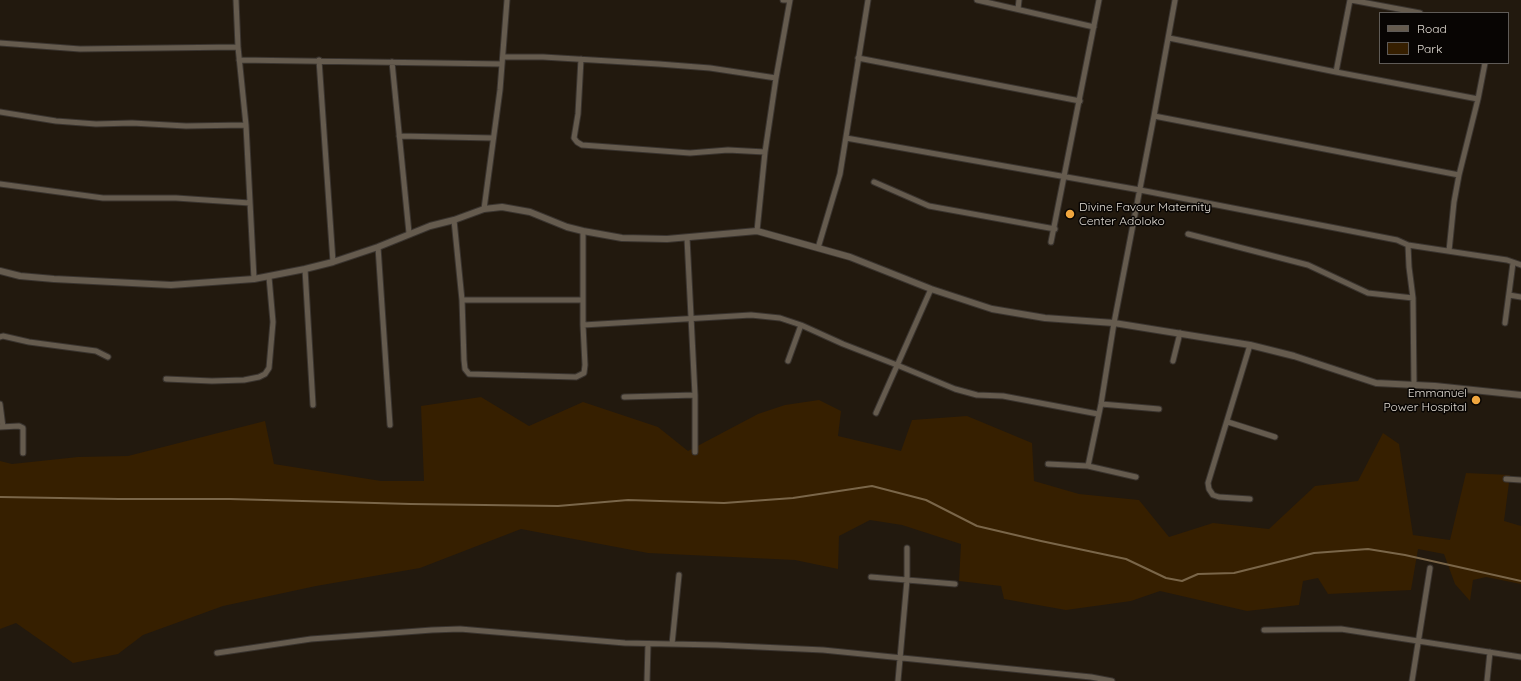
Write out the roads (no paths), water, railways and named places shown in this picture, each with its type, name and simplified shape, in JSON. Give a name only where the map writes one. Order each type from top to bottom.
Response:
[{"type":"street","points":[[236,0],[239,60],[246,126],[254,279]]},
{"type":"street","points":[[484,209],[500,90],[507,0]]},
{"type":"street","points":[[757,232],[765,152],[790,0],[783,0]]},
{"type":"street","points":[[818,248],[840,174],[868,0]]},
{"type":"street","points":[[977,0],[1094,27]]},
{"type":"street","points":[[1018,9],[1019,0]]},
{"type":"street","points":[[1051,242],[1055,229],[1063,176],[1080,101],[1099,0]]},
{"type":"street","points":[[1088,466],[1101,404],[1114,323],[1175,0]]},
{"type":"street","points":[[1336,72],[1350,0],[1415,12]]},
{"type":"street","points":[[1168,38],[1478,99]]},
{"type":"street","points":[[0,43],[80,49],[238,47]]},
{"type":"street","points":[[503,57],[581,59],[710,68],[776,78]]},
{"type":"street","points":[[858,58],[1080,101]]},
{"type":"street","points":[[581,59],[578,114],[574,138],[576,142],[582,144],[690,153],[728,150],[765,152]]},
{"type":"street","points":[[239,60],[319,60],[502,64]]},
{"type":"street","points":[[319,60],[333,262]]},
{"type":"street","points":[[392,62],[409,234]]},
{"type":"street","points":[[1449,251],[1454,202],[1459,175],[1478,99],[1485,64]]},
{"type":"street","points":[[0,112],[56,121],[96,124],[132,123],[186,126],[246,126]]},
{"type":"street","points":[[1154,116],[1459,175]]},
{"type":"street","points":[[399,136],[493,138]]},
{"type":"street","points":[[846,138],[1140,190],[1397,240],[1408,245],[1507,260],[1521,265]]},
{"type":"street","points":[[874,182],[929,206],[1055,229]]},
{"type":"street","points":[[0,184],[103,198],[176,198],[250,203]]},
{"type":"street","points":[[0,271],[20,276],[54,279],[171,285],[254,279],[269,277],[333,262],[378,247],[430,226],[454,220],[484,209],[502,207],[530,212],[567,227],[622,238],[687,238],[757,232],[850,257],[932,289],[992,309],[1045,318],[1114,323],[1250,345],[1294,356],[1376,383],[1521,395]]},
{"type":"street","points":[[454,220],[462,300],[464,360],[465,368],[469,374],[576,377],[584,373],[586,365],[583,325],[583,231]]},
{"type":"street","points":[[1188,234],[1308,265],[1368,293],[1413,298]]},
{"type":"street","points":[[687,238],[695,395],[695,452]]},
{"type":"street","points":[[1408,245],[1413,298],[1414,385]]},
{"type":"street","points":[[378,247],[390,425]]},
{"type":"street","points":[[1505,323],[1513,263]]},
{"type":"street","points":[[305,269],[312,405]]},
{"type":"street","points":[[166,379],[212,381],[244,380],[259,377],[265,374],[269,368],[273,322],[269,277]]},
{"type":"street","points":[[876,413],[932,289]]},
{"type":"street","points":[[1509,295],[1521,297]]},
{"type":"street","points":[[462,300],[583,300]]},
{"type":"street","points":[[583,325],[751,315],[780,318],[801,325],[843,344],[955,389],[977,395],[1003,396],[1098,414]]},
{"type":"street","points":[[788,361],[801,325]]},
{"type":"street","points":[[1173,361],[1180,333]]},
{"type":"street","points":[[0,337],[3,336],[29,342],[96,351],[108,357]]},
{"type":"street","points":[[1250,345],[1228,422],[1208,483],[1209,489],[1213,495],[1219,497],[1250,499]]},
{"type":"street","points":[[624,397],[695,395]]},
{"type":"street","points":[[0,404],[2,427],[19,426],[23,428],[24,453]]},
{"type":"street","points":[[1101,404],[1159,409]]},
{"type":"street","points":[[1228,422],[1275,437]]},
{"type":"street","points":[[1048,464],[1088,466],[1136,477]]},
{"type":"street","points":[[1506,479],[1521,480]]},
{"type":"street","points":[[898,681],[907,580],[907,548]]},
{"type":"street","points":[[1412,681],[1430,568]]},
{"type":"street","points":[[672,644],[679,574]]},
{"type":"street","points":[[871,577],[955,584]]},
{"type":"street","points":[[1264,630],[1341,629],[1521,657]]},
{"type":"street","points":[[217,653],[311,639],[432,630],[460,630],[648,644],[718,645],[823,650],[1091,677],[1112,681]]},
{"type":"street","points":[[647,681],[648,644]]},
{"type":"street","points":[[1487,681],[1490,652]]},
{"type":"waterway","points":[[0,497],[230,499],[558,506],[628,500],[724,503],[793,498],[872,486],[926,500],[977,526],[1126,559],[1166,578],[1182,581],[1198,574],[1234,573],[1314,553],[1368,549],[1405,555],[1521,581]]},
{"type":"place","name":"Divine Favour Maternity Center Adoloko","points":[[1070,214]]},
{"type":"place","name":"Emmanuel Power Hospital","points":[[1476,400]]}]
